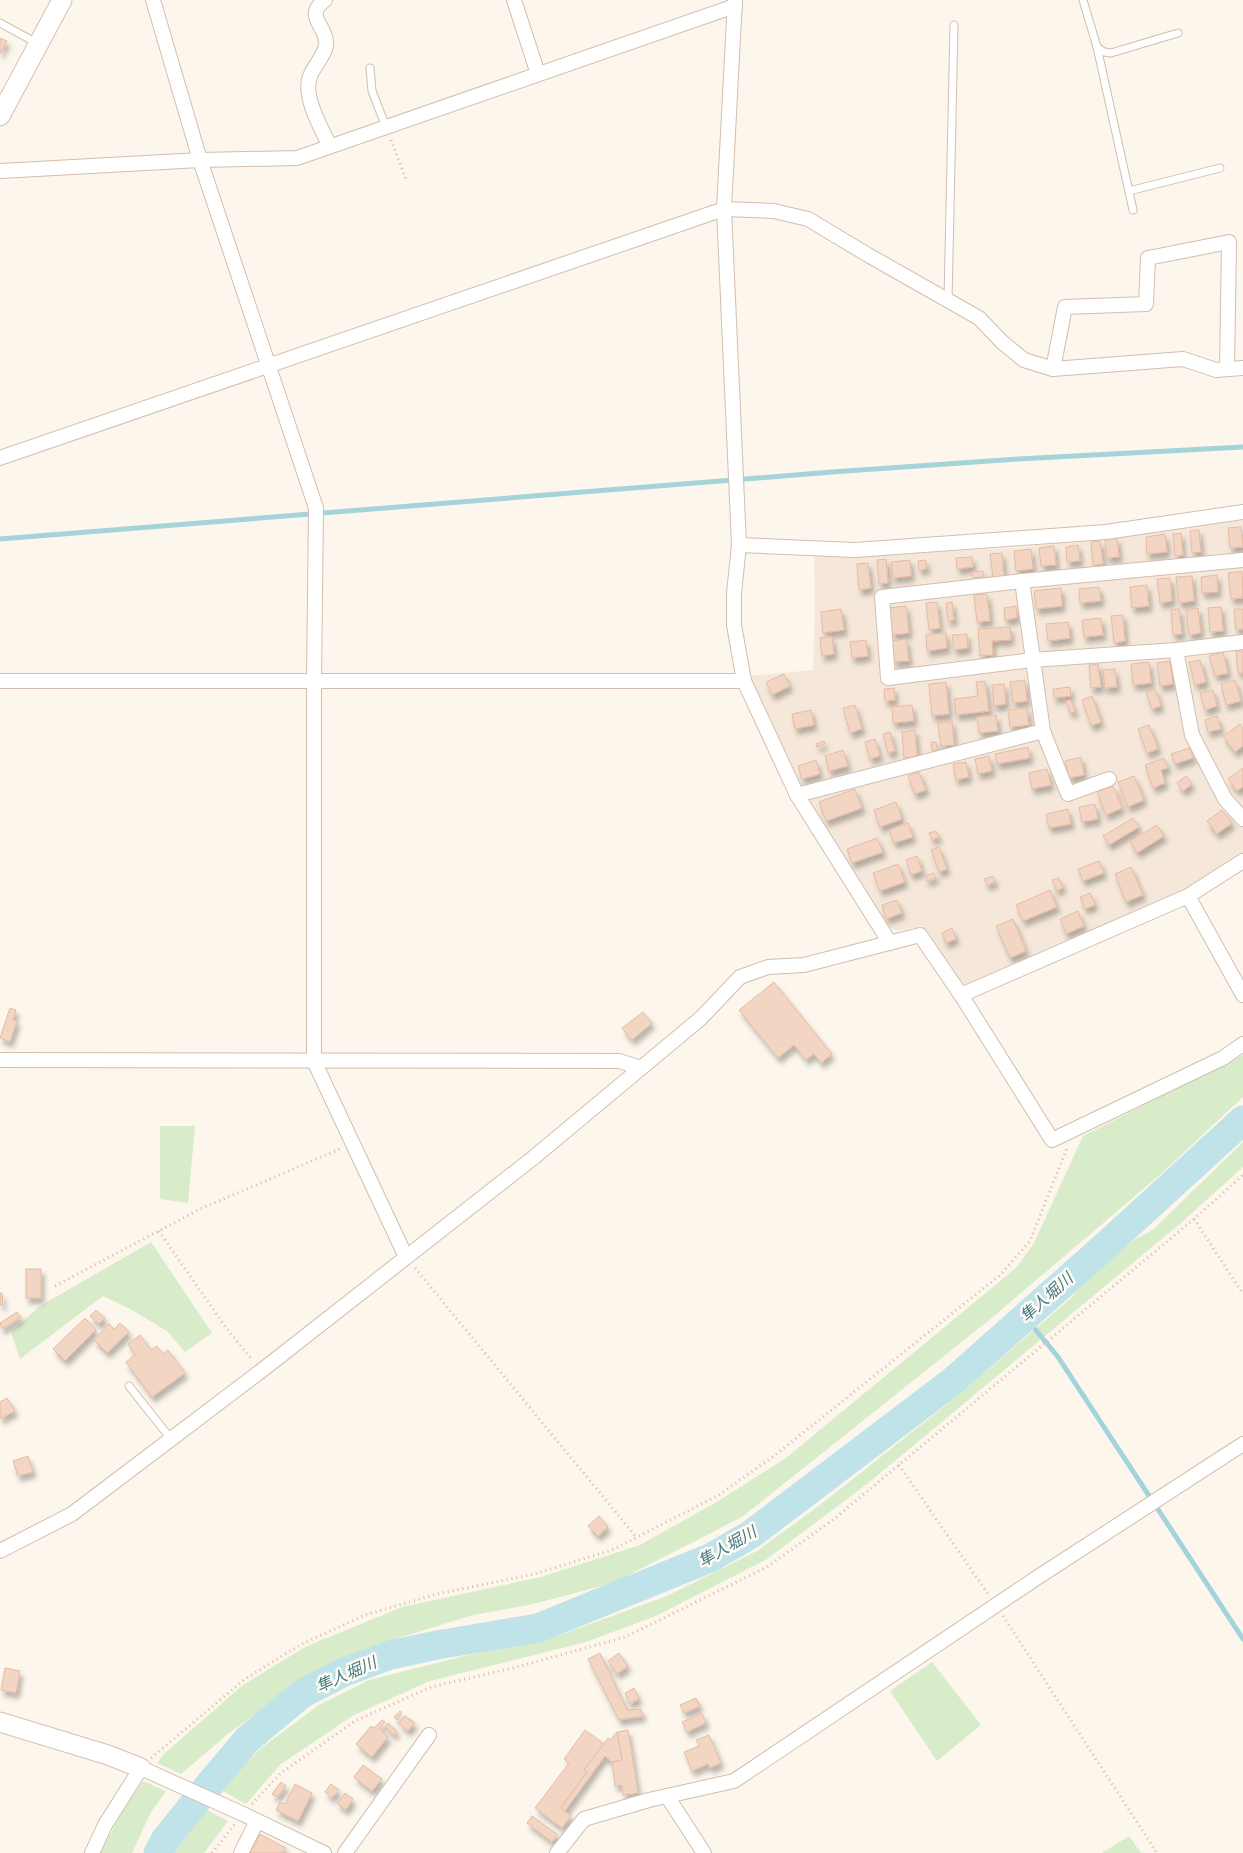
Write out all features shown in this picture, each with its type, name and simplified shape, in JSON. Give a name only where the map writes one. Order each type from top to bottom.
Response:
[{"type":"street","points":[[0,116],[62,0]]},
{"type":"street","points":[[153,0],[200,160],[316,508],[314,1061],[406,1257]]},
{"type":"street","points":[[325,0],[319,5],[315,15],[326,38],[327,45],[309,76],[308,89],[314,112],[330,146]]},
{"type":"street","points":[[514,0],[538,74]]},
{"type":"street","points":[[0,171],[200,160],[297,158],[735,3],[724,209],[739,544],[734,593],[734,625],[744,681],[797,795],[890,943]]},
{"type":"street","points":[[0,458],[268,364],[724,209],[774,211],[808,219],[979,318],[1002,342],[1024,360],[1054,369],[1183,359],[1216,370],[1243,368]]},
{"type":"street","points":[[1054,369],[1065,308],[1146,304],[1148,258],[1230,242],[1227,369]]},
{"type":"street","points":[[739,544],[855,550],[1106,532],[1243,512]]},
{"type":"street","points":[[1243,560],[1022,581],[882,597],[888,678],[1032,660],[1176,650],[1243,642]]},
{"type":"street","points":[[1022,581],[1042,731],[1068,794],[1109,779]]},
{"type":"street","points":[[1176,650],[1192,736],[1225,799],[1243,819]]},
{"type":"street","points":[[0,680],[744,681]]},
{"type":"street","points":[[797,795],[1042,731]]},
{"type":"street","points":[[961,995],[1188,896],[1243,861]]},
{"type":"street","points":[[1188,896],[1243,995]]},
{"type":"street","points":[[0,1551],[72,1514],[261,1371],[533,1158],[701,1018],[740,977],[768,967],[804,965],[920,935],[961,995],[1052,1140],[1224,1058],[1243,1044]]},
{"type":"street","points":[[0,1060],[618,1061],[641,1068]]},
{"type":"street","points":[[557,1853],[584,1820],[648,1800],[734,1781],[996,1605],[1243,1444]]},
{"type":"street","points":[[0,1722],[108,1755],[141,1768],[324,1853]]},
{"type":"street","points":[[345,1853],[429,1735]]},
{"type":"street","points":[[92,1853],[105,1825],[141,1768]]},
{"type":"street","points":[[667,1796],[704,1853]]},
{"type":"street","points":[[241,1853],[257,1821]]},
{"type":"lane","points":[[1083,0],[1097,47],[1133,210]]},
{"type":"lane","points":[[0,23],[39,44]]},
{"type":"lane","points":[[948,300],[954,25]]},
{"type":"lane","points":[[1097,47],[1104,52],[1111,53],[1178,33]]},
{"type":"lane","points":[[370,68],[372,91],[386,127]]},
{"type":"lane","points":[[1129,191],[1220,168]]},
{"type":"lane","points":[[129,1386],[171,1439]]},
{"type":"path","points":[[386,127],[406,179]]},
{"type":"path","points":[[141,1768],[245,1679],[300,1645],[365,1615],[437,1594],[534,1574],[612,1550],[717,1496],[774,1456],[1000,1275],[1030,1242],[1074,1129]]},
{"type":"path","points":[[55,1286],[200,1209],[353,1143]]},
{"type":"path","points":[[212,1853],[243,1814],[281,1773],[355,1720],[431,1687],[521,1666],[625,1637],[767,1567],[834,1519],[1194,1219],[1243,1175]]},
{"type":"path","points":[[1194,1219],[1243,1294]]},
{"type":"path","points":[[159,1231],[224,1325],[261,1371]]},
{"type":"path","points":[[406,1257],[636,1538]]},
{"type":"path","points":[[899,1465],[996,1605],[1157,1853]]},
{"type":"shaded area","points":[[1243,520],[1243,856],[1175,896],[1051,946],[972,985],[960,983],[922,926],[897,931],[888,927],[831,840],[797,783],[748,676],[813,670],[814,555],[860,556],[1026,547],[1166,528]]},
{"type":"green space","points":[[1243,1055],[1243,1097],[1162,1173],[988,1321],[742,1517],[613,1583],[529,1605],[473,1615],[402,1637],[298,1684],[229,1733],[181,1774],[157,1763],[165,1753],[243,1685],[305,1647],[402,1607],[541,1577],[640,1545],[720,1500],[786,1458],[1016,1268],[1034,1243],[1083,1136]]},
{"type":"green space","points":[[160,1126],[195,1126],[188,1203],[160,1199]]},
{"type":"green space","points":[[1243,1142],[1243,1167],[1182,1222],[867,1484],[767,1559],[656,1616],[586,1642],[430,1681],[354,1715],[281,1764],[246,1804],[221,1790],[261,1748],[319,1705],[369,1680],[468,1655],[560,1635],[667,1596],[757,1551],[820,1505],[960,1394],[1071,1298],[1089,1276],[1134,1240],[1154,1229]]},
{"type":"green space","points":[[151,1242],[212,1333],[185,1352],[167,1331],[130,1309],[103,1296],[20,1359],[11,1332],[40,1306]]},
{"type":"green space","points":[[932,1662],[981,1725],[937,1761],[890,1691]]},
{"type":"green space","points":[[143,1781],[166,1791],[151,1812],[132,1853],[100,1853],[121,1814]]},
{"type":"green space","points":[[203,1808],[228,1821],[204,1853],[170,1853]]},
{"type":"green space","points":[[1129,1836],[1141,1853],[1102,1853]]},
{"type":"building","points":[[0,38],[7,41],[0,54]]},
{"type":"building","points":[[1241,527],[1243,547],[1230,548],[1228,528]]},
{"type":"building","points":[[1199,530],[1201,552],[1192,553],[1190,531]]},
{"type":"building","points":[[1181,533],[1183,555],[1175,556],[1173,534]]},
{"type":"building","points":[[1165,534],[1167,552],[1147,554],[1146,537]]},
{"type":"building","points":[[1117,538],[1119,557],[1107,558],[1105,540]]},
{"type":"building","points":[[1100,541],[1103,564],[1093,565],[1091,542]]},
{"type":"building","points":[[1078,545],[1080,561],[1067,562],[1066,547]]},
{"type":"building","points":[[1054,546],[1056,565],[1041,566],[1039,548]]},
{"type":"building","points":[[1031,549],[1033,569],[1016,571],[1014,551]]},
{"type":"building","points":[[1002,553],[1004,577],[993,578],[990,554]]},
{"type":"building","points":[[972,557],[973,567],[957,569],[956,558]]},
{"type":"building","points":[[886,559],[888,583],[879,584],[877,560]]},
{"type":"building","points":[[910,560],[911,576],[893,578],[891,562]]},
{"type":"building","points":[[926,560],[926,569],[919,570],[918,561]]},
{"type":"building","points":[[868,563],[871,588],[859,590],[857,564]]},
{"type":"building","points":[[983,571],[983,577],[973,578],[972,572]]},
{"type":"building","points":[[1242,571],[1243,598],[1231,599],[1228,573]]},
{"type":"building","points":[[1217,575],[1218,592],[1202,593],[1201,577]]},
{"type":"building","points":[[1192,576],[1194,601],[1179,603],[1176,577]]},
{"type":"building","points":[[1170,578],[1172,601],[1160,603],[1157,579]]},
{"type":"building","points":[[1147,585],[1149,606],[1132,608],[1130,587]]},
{"type":"building","points":[[1099,587],[1101,601],[1080,603],[1079,589]]},
{"type":"building","points":[[1061,588],[1062,606],[1036,609],[1034,591]]},
{"type":"building","points":[[987,594],[990,621],[977,622],[974,595]]},
{"type":"building","points":[[937,602],[940,628],[929,630],[926,603]]},
{"type":"building","points":[[952,602],[954,620],[948,621],[946,603]]},
{"type":"building","points":[[906,606],[909,633],[892,635],[889,608]]},
{"type":"building","points":[[1016,606],[1017,618],[1005,620],[1004,608]]},
{"type":"building","points":[[1221,607],[1223,631],[1210,632],[1208,608]]},
{"type":"building","points":[[1198,608],[1201,633],[1189,635],[1186,610]]},
{"type":"building","points":[[841,609],[844,630],[823,633],[821,612]]},
{"type":"building","points":[[1179,609],[1182,634],[1173,635],[1171,610]]},
{"type":"building","points":[[1234,609],[1243,609],[1243,629],[1236,630]]},
{"type":"building","points":[[1123,615],[1125,641],[1114,643],[1111,616]]},
{"type":"building","points":[[1101,618],[1103,635],[1084,637],[1082,620]]},
{"type":"building","points":[[1068,622],[1070,638],[1048,641],[1046,624]]},
{"type":"building","points":[[1010,627],[1011,640],[992,641],[993,655],[980,656],[978,629]]},
{"type":"building","points":[[946,633],[947,648],[927,651],[926,635]]},
{"type":"building","points":[[967,634],[968,648],[954,650],[952,635]]},
{"type":"building","points":[[832,637],[834,654],[822,656],[820,638]]},
{"type":"building","points":[[906,639],[909,661],[894,662],[892,641]]},
{"type":"building","points":[[866,640],[868,656],[852,658],[850,642]]},
{"type":"building","points":[[1236,651],[1243,651],[1243,673],[1238,673]]},
{"type":"building","points":[[1223,652],[1228,673],[1215,676],[1209,656]]},
{"type":"building","points":[[1200,660],[1206,682],[1195,685],[1189,662]]},
{"type":"building","points":[[1170,661],[1173,684],[1160,686],[1157,663]]},
{"type":"building","points":[[1149,662],[1151,683],[1133,685],[1131,664]]},
{"type":"building","points":[[1098,664],[1101,687],[1091,688],[1089,665]]},
{"type":"building","points":[[1115,669],[1117,687],[1105,688],[1103,670]]},
{"type":"building","points":[[784,674],[790,686],[772,695],[766,682]]},
{"type":"building","points":[[1025,680],[1027,701],[1013,703],[1010,682]]},
{"type":"building","points":[[1235,680],[1241,701],[1226,705],[1221,684]]},
{"type":"building","points":[[985,681],[989,711],[956,715],[954,699],[978,696],[976,682]]},
{"type":"building","points":[[946,682],[949,714],[932,716],[929,684]]},
{"type":"building","points":[[1004,684],[1006,704],[994,706],[992,685]]},
{"type":"building","points":[[1070,687],[1071,696],[1054,698],[1053,689]]},
{"type":"building","points":[[894,688],[895,700],[885,701],[884,689]]},
{"type":"building","points":[[1155,689],[1161,706],[1152,709],[1146,692]]},
{"type":"building","points":[[1213,690],[1217,706],[1205,710],[1200,693]]},
{"type":"building","points":[[1092,696],[1101,722],[1091,726],[1082,700]]},
{"type":"building","points":[[1071,700],[1075,712],[1070,713],[1066,701]]},
{"type":"building","points":[[855,705],[862,729],[850,733],[843,708]]},
{"type":"building","points":[[912,705],[914,721],[893,723],[892,707]]},
{"type":"building","points":[[1027,708],[1029,725],[1010,727],[1008,710]]},
{"type":"building","points":[[811,710],[814,725],[795,729],[792,714]]},
{"type":"building","points":[[996,715],[998,731],[979,733],[977,717]]},
{"type":"building","points":[[1217,716],[1221,729],[1208,732],[1205,720]]},
{"type":"building","points":[[952,721],[954,745],[941,746],[938,723]]},
{"type":"building","points":[[1240,724],[1243,728],[1243,746],[1235,752],[1223,736]]},
{"type":"building","points":[[1149,725],[1158,749],[1147,753],[1138,729]]},
{"type":"building","points":[[915,730],[917,756],[904,758],[902,732]]},
{"type":"building","points":[[890,732],[895,751],[888,753],[883,734]]},
{"type":"building","points":[[875,739],[880,756],[870,759],[865,742]]},
{"type":"building","points":[[824,741],[825,744],[817,747],[816,744]]},
{"type":"building","points":[[931,742],[936,742],[937,750],[932,750]]},
{"type":"building","points":[[1028,747],[1030,758],[997,764],[995,754]]},
{"type":"building","points":[[1190,748],[1193,758],[1175,764],[1171,754]]},
{"type":"building","points":[[843,750],[848,766],[829,771],[825,756]]},
{"type":"building","points":[[989,756],[992,771],[978,774],[975,759]]},
{"type":"building","points":[[1081,757],[1084,775],[1069,778],[1065,761]]},
{"type":"building","points":[[1164,758],[1168,768],[1161,770],[1165,783],[1153,788],[1145,765]]},
{"type":"building","points":[[816,760],[820,774],[802,779],[798,766]]},
{"type":"building","points":[[966,762],[969,777],[956,780],[953,764]]},
{"type":"building","points":[[1243,768],[1243,787],[1237,791],[1228,779]]},
{"type":"building","points":[[1047,769],[1051,785],[1032,789],[1029,773]]},
{"type":"building","points":[[919,772],[926,790],[915,794],[908,776]]},
{"type":"building","points":[[1134,776],[1144,800],[1128,807],[1118,782]]},
{"type":"building","points":[[1186,776],[1192,784],[1183,791],[1177,783]]},
{"type":"building","points":[[1113,786],[1122,808],[1106,815],[1097,792]]},
{"type":"building","points":[[855,789],[862,808],[826,821],[819,802]]},
{"type":"building","points":[[896,802],[902,819],[880,827],[874,810]]},
{"type":"building","points":[[1095,804],[1098,819],[1082,822],[1079,807]]},
{"type":"building","points":[[1068,809],[1071,824],[1049,828],[1046,814]]},
{"type":"building","points":[[1222,810],[1232,823],[1217,834],[1207,821]]},
{"type":"building","points":[[1133,818],[1139,827],[1109,845],[1103,836]]},
{"type":"building","points":[[908,823],[913,837],[894,843],[889,830]]},
{"type":"building","points":[[1157,825],[1164,836],[1137,853],[1130,841]]},
{"type":"building","points":[[936,831],[939,837],[932,840],[929,833]]},
{"type":"building","points":[[877,838],[883,852],[852,863],[847,849]]},
{"type":"building","points":[[939,847],[947,869],[939,872],[931,850]]},
{"type":"building","points":[[917,856],[922,871],[911,875],[906,860]]},
{"type":"building","points":[[1099,861],[1104,873],[1083,881],[1078,869]]},
{"type":"building","points":[[898,864],[905,882],[880,891],[873,873]]},
{"type":"building","points":[[1131,867],[1143,895],[1126,902],[1115,874]]},
{"type":"building","points":[[934,873],[936,878],[927,881],[925,876]]},
{"type":"building","points":[[993,876],[995,882],[987,885],[984,879]]},
{"type":"building","points":[[1059,878],[1063,888],[1057,891],[1052,880]]},
{"type":"building","points":[[1050,890],[1057,907],[1023,921],[1016,905]]},
{"type":"building","points":[[1090,893],[1095,905],[1085,909],[1080,897]]},
{"type":"building","points":[[897,900],[902,913],[886,919],[882,905]]},
{"type":"building","points":[[1078,911],[1084,926],[1066,934],[1060,919]]},
{"type":"building","points":[[1013,919],[1026,951],[1010,958],[996,926]]},
{"type":"building","points":[[952,928],[956,939],[946,943],[942,933]]},
{"type":"building","points":[[774,982],[832,1054],[821,1063],[814,1054],[806,1060],[794,1045],[778,1058],[739,1010]]},
{"type":"building","points":[[10,1008],[16,1010],[13,1020],[17,1021],[10,1042],[0,1038]]},
{"type":"building","points":[[643,1012],[652,1023],[632,1040],[622,1028]]},
{"type":"building","points":[[26,1269],[41,1269],[41,1298],[26,1298]]},
{"type":"building","points":[[0,1293],[2,1293],[3,1305],[0,1305]]},
{"type":"building","points":[[96,1310],[105,1318],[99,1324],[90,1316]]},
{"type":"building","points":[[17,1312],[21,1317],[2,1329],[0,1323]]},
{"type":"building","points":[[85,1318],[96,1330],[65,1361],[53,1349]]},
{"type":"building","points":[[120,1323],[129,1332],[107,1353],[94,1340],[109,1324],[114,1329]]},
{"type":"building","points":[[140,1335],[151,1350],[157,1346],[163,1354],[168,1350],[185,1373],[152,1397],[126,1362],[135,1355],[128,1344]]},
{"type":"building","points":[[7,1398],[15,1411],[0,1419],[0,1402]]},
{"type":"building","points":[[28,1456],[33,1472],[18,1476],[13,1461]]},
{"type":"building","points":[[599,1516],[608,1527],[598,1536],[588,1526]]},
{"type":"building","points":[[600,1653],[627,1710],[641,1709],[643,1716],[619,1720],[588,1659]]},
{"type":"building","points":[[619,1653],[628,1666],[617,1674],[608,1661]]},
{"type":"building","points":[[5,1668],[20,1671],[16,1693],[1,1690]]},
{"type":"building","points":[[634,1688],[639,1699],[630,1704],[625,1693]]},
{"type":"building","points":[[696,1698],[700,1706],[684,1713],[680,1705]]},
{"type":"building","points":[[400,1711],[402,1713],[397,1720],[394,1717]]},
{"type":"building","points":[[702,1713],[706,1723],[687,1732],[682,1722]]},
{"type":"building","points":[[405,1716],[415,1723],[408,1731],[399,1723]]},
{"type":"building","points":[[382,1720],[385,1722],[379,1729],[388,1737],[372,1757],[356,1744],[371,1726],[374,1728]]},
{"type":"building","points":[[388,1723],[397,1731],[394,1735],[385,1727]]},
{"type":"building","points":[[585,1730],[604,1744],[584,1770],[587,1772],[561,1808],[571,1816],[562,1828],[535,1808],[569,1763],[564,1759]]},
{"type":"building","points":[[628,1730],[638,1793],[623,1795],[622,1785],[615,1786],[612,1762],[622,1760],[617,1732]]},
{"type":"building","points":[[617,1732],[622,1760],[612,1762],[605,1756],[565,1811],[561,1808],[587,1772],[584,1770],[608,1738],[610,1740]]},
{"type":"building","points":[[709,1735],[721,1763],[710,1768],[708,1764],[692,1771],[684,1752],[699,1746],[696,1740]]},
{"type":"building","points":[[363,1765],[382,1779],[372,1791],[354,1777]]},
{"type":"building","points":[[281,1782],[286,1786],[277,1797],[272,1794]]},
{"type":"building","points":[[295,1784],[312,1793],[298,1821],[276,1810],[280,1802],[285,1804]]},
{"type":"building","points":[[331,1784],[339,1790],[332,1798],[325,1792]]},
{"type":"building","points":[[345,1793],[353,1799],[346,1810],[337,1804]]},
{"type":"building","points":[[532,1816],[558,1835],[552,1842],[527,1823]]},
{"type":"building","points":[[260,1834],[286,1848],[283,1853],[250,1853]]},
{"type":"waterway","points":[[0,539],[832,472],[1018,459],[1243,447]]},
{"type":"waterway","name":"隼人堀川","points":[[158,1853],[165,1840],[248,1739],[303,1693],[342,1673],[390,1655],[538,1628],[710,1558],[750,1535],[953,1381],[1243,1120]]},
{"type":"waterway","points":[[1025,1317],[1058,1357],[1243,1639]]}]
